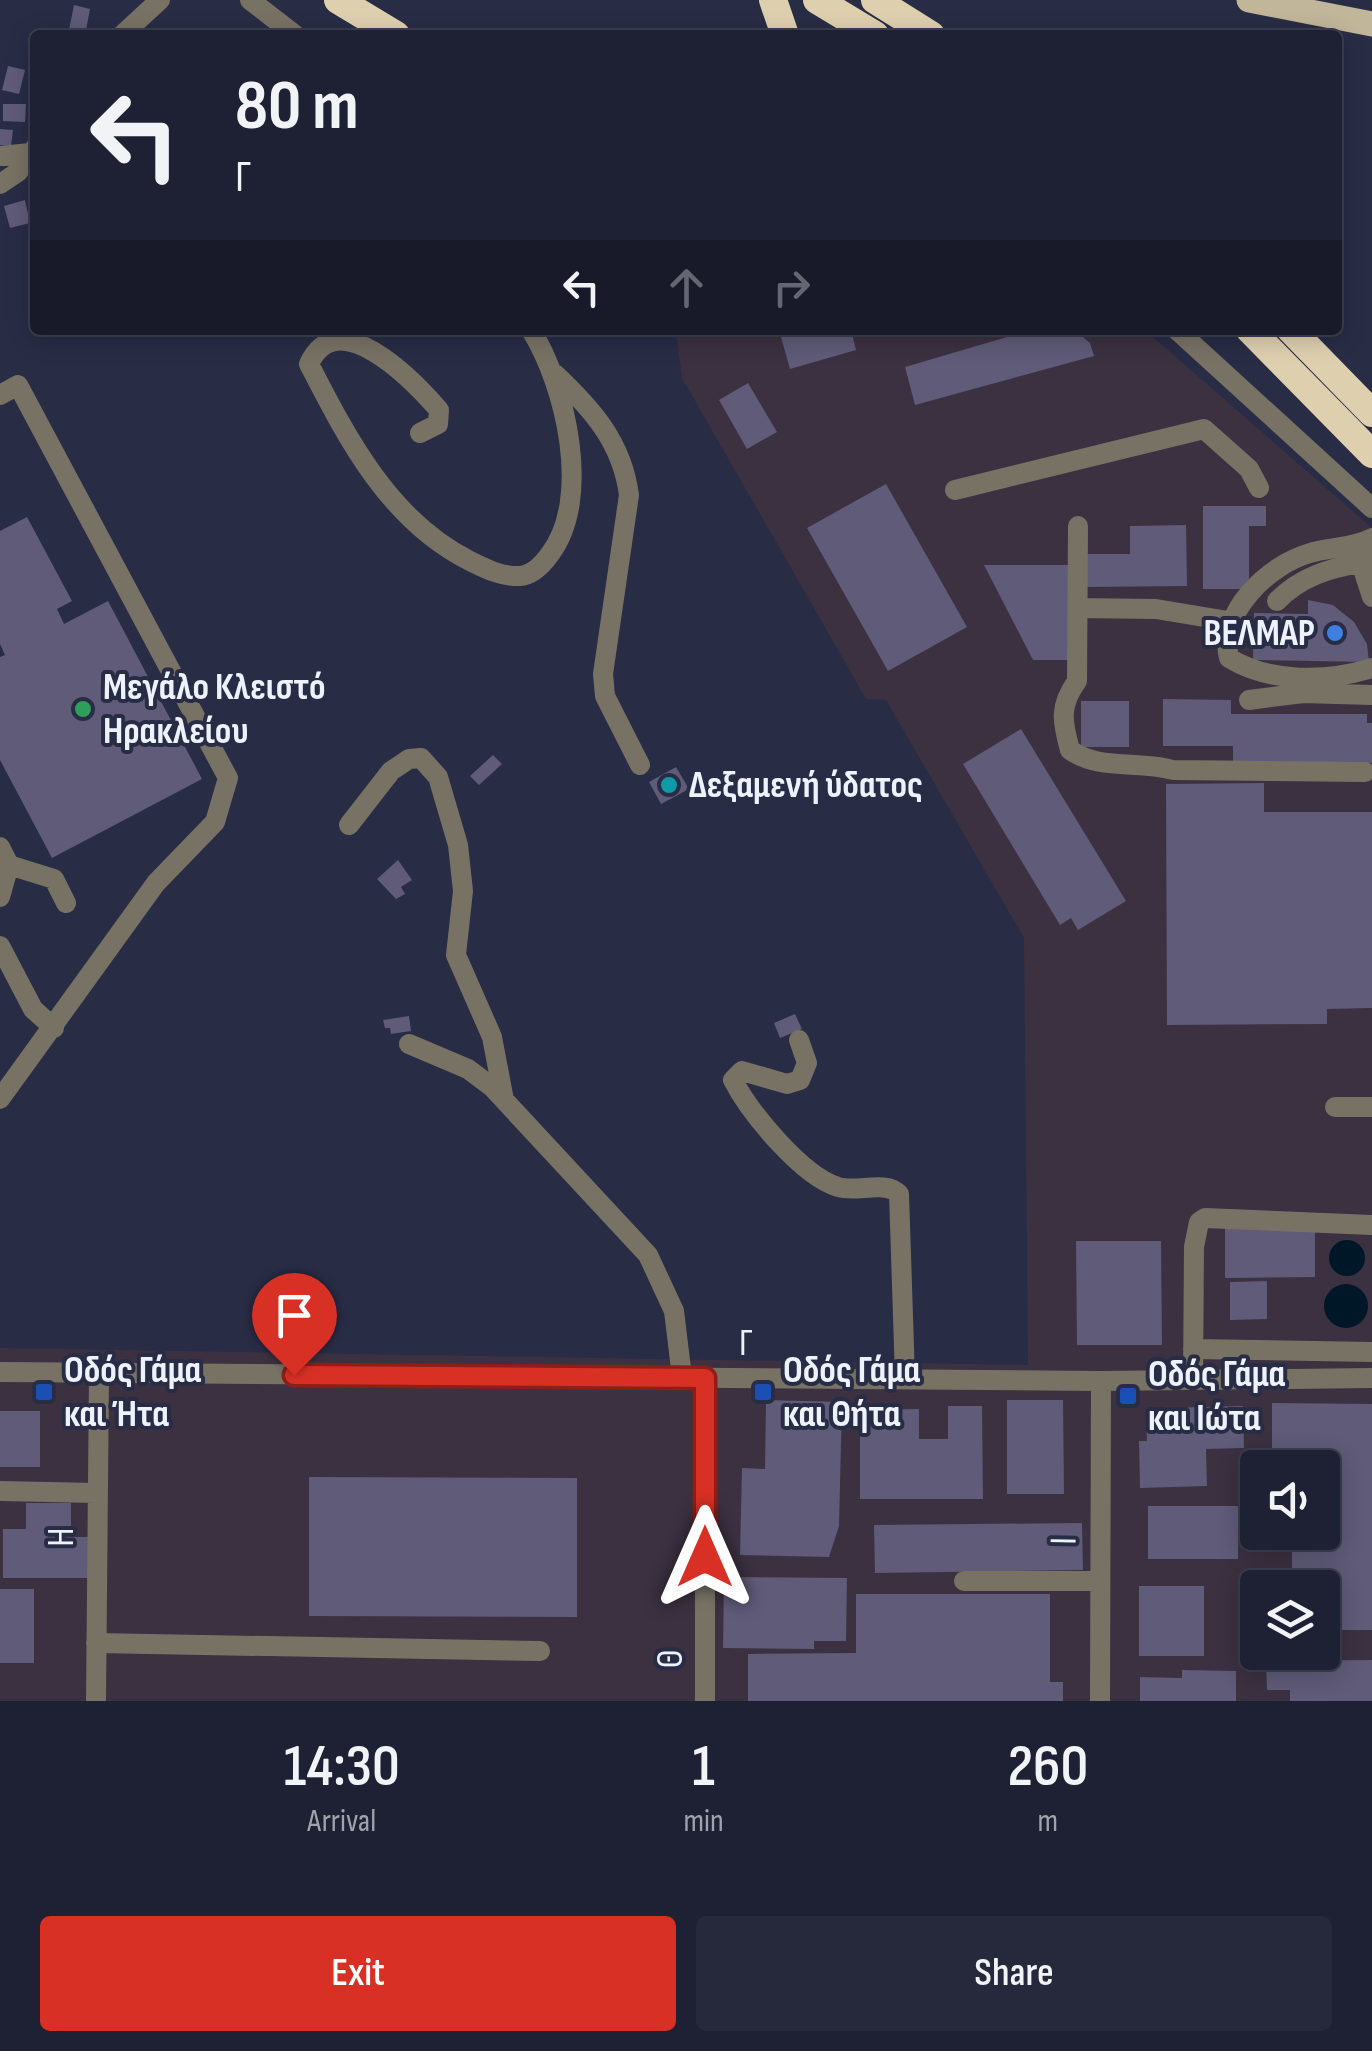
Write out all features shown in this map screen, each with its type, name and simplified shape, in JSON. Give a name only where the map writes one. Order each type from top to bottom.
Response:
[{"type":"highway","points":[[338,0],[388,30]]},
{"type":"highway","points":[[773,0],[782,30]]},
{"type":"highway","points":[[818,0],[867,30]]},
{"type":"highway","points":[[879,1],[923,30]]},
{"type":"highway","points":[[1282,340],[1372,412]]},
{"type":"highway","points":[[1282,340],[1372,454]]},
{"type":"main road","points":[[1249,0],[1372,24]]},
{"type":"street","points":[[127,30],[160,0]]},
{"type":"street","points":[[250,0],[289,30]]},
{"type":"street","points":[[0,156],[30,151]]},
{"type":"street","points":[[0,184],[18,172],[30,154]]},
{"type":"street","points":[[420,433],[438,424],[439,410],[422,390],[356,340],[331,339],[316,349],[309,364],[350,443],[432,542],[492,572],[524,576],[542,565],[566,533],[570,481],[567,429],[555,374],[534,335]]},
{"type":"street","points":[[1182,335],[1372,508]]},
{"type":"street","points":[[555,374],[592,410],[626,472],[629,494],[603,674],[605,696],[640,765]]},
{"type":"street","points":[[0,395],[18,385],[228,778],[215,822],[156,883],[0,1099]]},
{"type":"street","points":[[955,490],[1204,429],[1249,469],[1259,488]]},
{"type":"street","points":[[1078,526],[1076,681],[1063,700],[1062,718],[1070,750],[1088,762],[1152,764],[1173,770],[1364,772]]},
{"type":"street","points":[[1366,547],[1372,597]]},
{"type":"street","points":[[1277,601],[1300,582],[1366,547]]},
{"type":"street","points":[[1366,547],[1305,554],[1266,580],[1228,621],[1229,658],[1253,673],[1326,677],[1372,668]]},
{"type":"street","points":[[1078,608],[1156,610],[1228,621]]},
{"type":"street","points":[[1249,700],[1302,693],[1372,695]]},
{"type":"street","points":[[348,825],[400,762],[421,758],[436,771],[462,867],[456,955],[492,1037],[504,1100]]},
{"type":"street","points":[[0,897],[5,856],[54,880],[66,903]]},
{"type":"street","points":[[0,946],[33,1009],[54,1028]]},
{"type":"street","points":[[799,1040],[807,1064],[800,1080],[787,1084],[742,1071],[733,1080],[774,1135],[823,1180],[848,1189],[890,1187],[899,1194],[905,1377]]},
{"type":"street","points":[[409,1044],[468,1069],[504,1100],[653,1262],[674,1310],[682,1377]]},
{"type":"street","points":[[1336,1107],[1372,1106]]},
{"type":"street","points":[[1194,1380],[1194,1247],[1199,1222],[1205,1218],[1372,1225]]},
{"type":"street","points":[[1194,1349],[1372,1352]]},
{"type":"street","name":"Γ","points":[[0,1372],[1101,1381],[1372,1378]]},
{"type":"street","name":"Η","points":[[96,1701],[99,1374]]},
{"type":"street","name":"Θ","points":[[705,1378],[705,1701]]},
{"type":"street","name":"Ι","points":[[1100,1701],[1101,1381]]},
{"type":"street","points":[[0,1491],[96,1493]]},
{"type":"street","points":[[964,1581],[1099,1581]]},
{"type":"street","points":[[96,1643],[540,1651]]},
{"type":"shaded area","points":[[677,335],[1151,335],[1372,528],[1372,1701],[0,1701],[0,1348],[1028,1365],[1024,938],[886,700],[866,699],[682,378]]},
{"type":"water","points":[[1347,1240],[1360,1245],[1365,1258],[1360,1271],[1347,1276],[1334,1271],[1329,1258],[1334,1245]]},
{"type":"water","points":[[1346,1284],[1361,1291],[1368,1306],[1361,1321],[1346,1328],[1331,1321],[1324,1306],[1331,1291]]},
{"type":"building","points":[[74,5],[90,9],[86,30],[69,30]]},
{"type":"building","points":[[8,66],[25,70],[19,94],[2,90]]},
{"type":"building","points":[[3,104],[26,104],[25,122],[3,121]]},
{"type":"building","points":[[0,129],[13,130],[11,146],[0,145]]},
{"type":"building","points":[[25,200],[30,223],[10,228],[4,206]]},
{"type":"building","points":[[780,335],[852,335],[856,350],[790,369]]},
{"type":"building","points":[[1014,335],[1081,335],[1090,343],[1094,356],[915,405],[905,367]]},
{"type":"building","points":[[748,383],[777,432],[747,449],[719,400]]},
{"type":"building","points":[[886,484],[967,627],[888,671],[807,528]]},
{"type":"building","points":[[1203,506],[1266,506],[1266,526],[1249,526],[1249,589],[1203,589]]},
{"type":"building","name":"Μεγάλο Κλειστό Ηρακλείου","points":[[27,517],[72,601],[57,609],[64,624],[108,601],[202,779],[52,858],[0,760],[0,657],[5,655],[0,644],[0,531]]},
{"type":"building","points":[[1186,525],[1187,586],[1086,587],[1086,554],[1130,554],[1130,526]]},
{"type":"building","points":[[984,565],[1073,565],[1073,660],[1033,660]]},
{"type":"building","points":[[1308,600],[1333,605],[1354,622],[1367,644],[1369,662],[1253,660],[1254,613],[1308,614]]},
{"type":"building","points":[[1163,699],[1231,700],[1231,714],[1367,714],[1367,723],[1372,723],[1372,763],[1233,764],[1233,746],[1163,746]]},
{"type":"building","points":[[1081,701],[1129,701],[1129,747],[1081,747]]},
{"type":"building","points":[[1021,729],[1126,901],[1078,930],[1071,918],[1060,925],[963,764]]},
{"type":"building","points":[[493,755],[502,764],[479,785],[470,776]]},
{"type":"building","name":"Δεξαμενή ύδατος","points":[[676,767],[689,789],[661,804],[649,782]]},
{"type":"building","points":[[1264,783],[1264,812],[1372,812],[1372,1008],[1327,1009],[1327,1024],[1167,1025],[1166,784]]},
{"type":"building","points":[[398,860],[412,880],[401,887],[405,894],[396,899],[377,879]]},
{"type":"building","points":[[795,1014],[802,1029],[780,1038],[774,1023]]},
{"type":"building","points":[[409,1016],[411,1031],[391,1034],[390,1028],[385,1028],[383,1020]]},
{"type":"building","points":[[1315,1225],[1315,1277],[1225,1278],[1225,1226]]},
{"type":"building","points":[[1076,1241],[1161,1241],[1162,1345],[1077,1345]]},
{"type":"building","points":[[1267,1281],[1267,1319],[1230,1320],[1230,1282]]},
{"type":"building","points":[[766,1400],[842,1402],[839,1526],[829,1557],[740,1555],[742,1468],[765,1469]]},
{"type":"building","points":[[1007,1400],[1063,1400],[1064,1494],[1007,1494]]},
{"type":"building","points":[[1272,1403],[1372,1404],[1372,1630],[1340,1630],[1340,1570],[1292,1570],[1292,1550],[1340,1550],[1340,1450],[1272,1450]]},
{"type":"building","points":[[948,1406],[982,1406],[983,1499],[860,1499],[860,1410],[919,1409],[919,1439],[948,1439]]},
{"type":"building","points":[[1243,1406],[1244,1448],[1206,1449],[1207,1486],[1140,1488],[1139,1441],[1147,1441],[1146,1419],[1161,1408]]},
{"type":"building","points":[[0,1411],[40,1411],[40,1467],[0,1467]]},
{"type":"building","points":[[309,1477],[577,1478],[577,1617],[309,1616]]},
{"type":"building","points":[[26,1503],[71,1503],[71,1537],[89,1537],[89,1578],[3,1578],[3,1529],[26,1529]]},
{"type":"building","points":[[1148,1506],[1238,1506],[1238,1559],[1148,1559]]},
{"type":"building","points":[[1082,1523],[1083,1570],[875,1573],[874,1525]]},
{"type":"building","points":[[724,1577],[847,1578],[846,1641],[814,1641],[814,1649],[723,1648]]},
{"type":"building","points":[[1139,1586],[1204,1586],[1204,1656],[1139,1656]]},
{"type":"building","points":[[0,1589],[34,1589],[34,1663],[0,1663]]},
{"type":"building","points":[[856,1594],[1050,1594],[1050,1682],[1063,1682],[1063,1701],[748,1701],[748,1654],[856,1653]]},
{"type":"building","points":[[1340,1660],[1372,1660],[1372,1701],[1290,1701],[1290,1690],[1267,1690],[1266,1670],[1340,1670]]},
{"type":"building","points":[[1182,1670],[1236,1671],[1236,1701],[1140,1701],[1140,1677],[1182,1678]]},
{"type":"place","name":"ΒΕΛΜΑΡ","points":[[1335,633]]},
{"type":"place","name":"Μεγάλο Κλειστό Ηρακλείου","points":[[83,709]]},
{"type":"place","name":"Δεξαμενή ύδατος","points":[[669,785]]},
{"type":"place","name":"Οδός Γάμα και Ήτα","points":[[44,1392]]},
{"type":"place","name":"Οδός Γάμα και Θήτα","points":[[763,1392]]},
{"type":"place","name":"Οδός Γάμα και Ιώτα","points":[[1128,1396]]},
{"type":"route","points":[[294,1375],[705,1378],[705,1557]]}]
